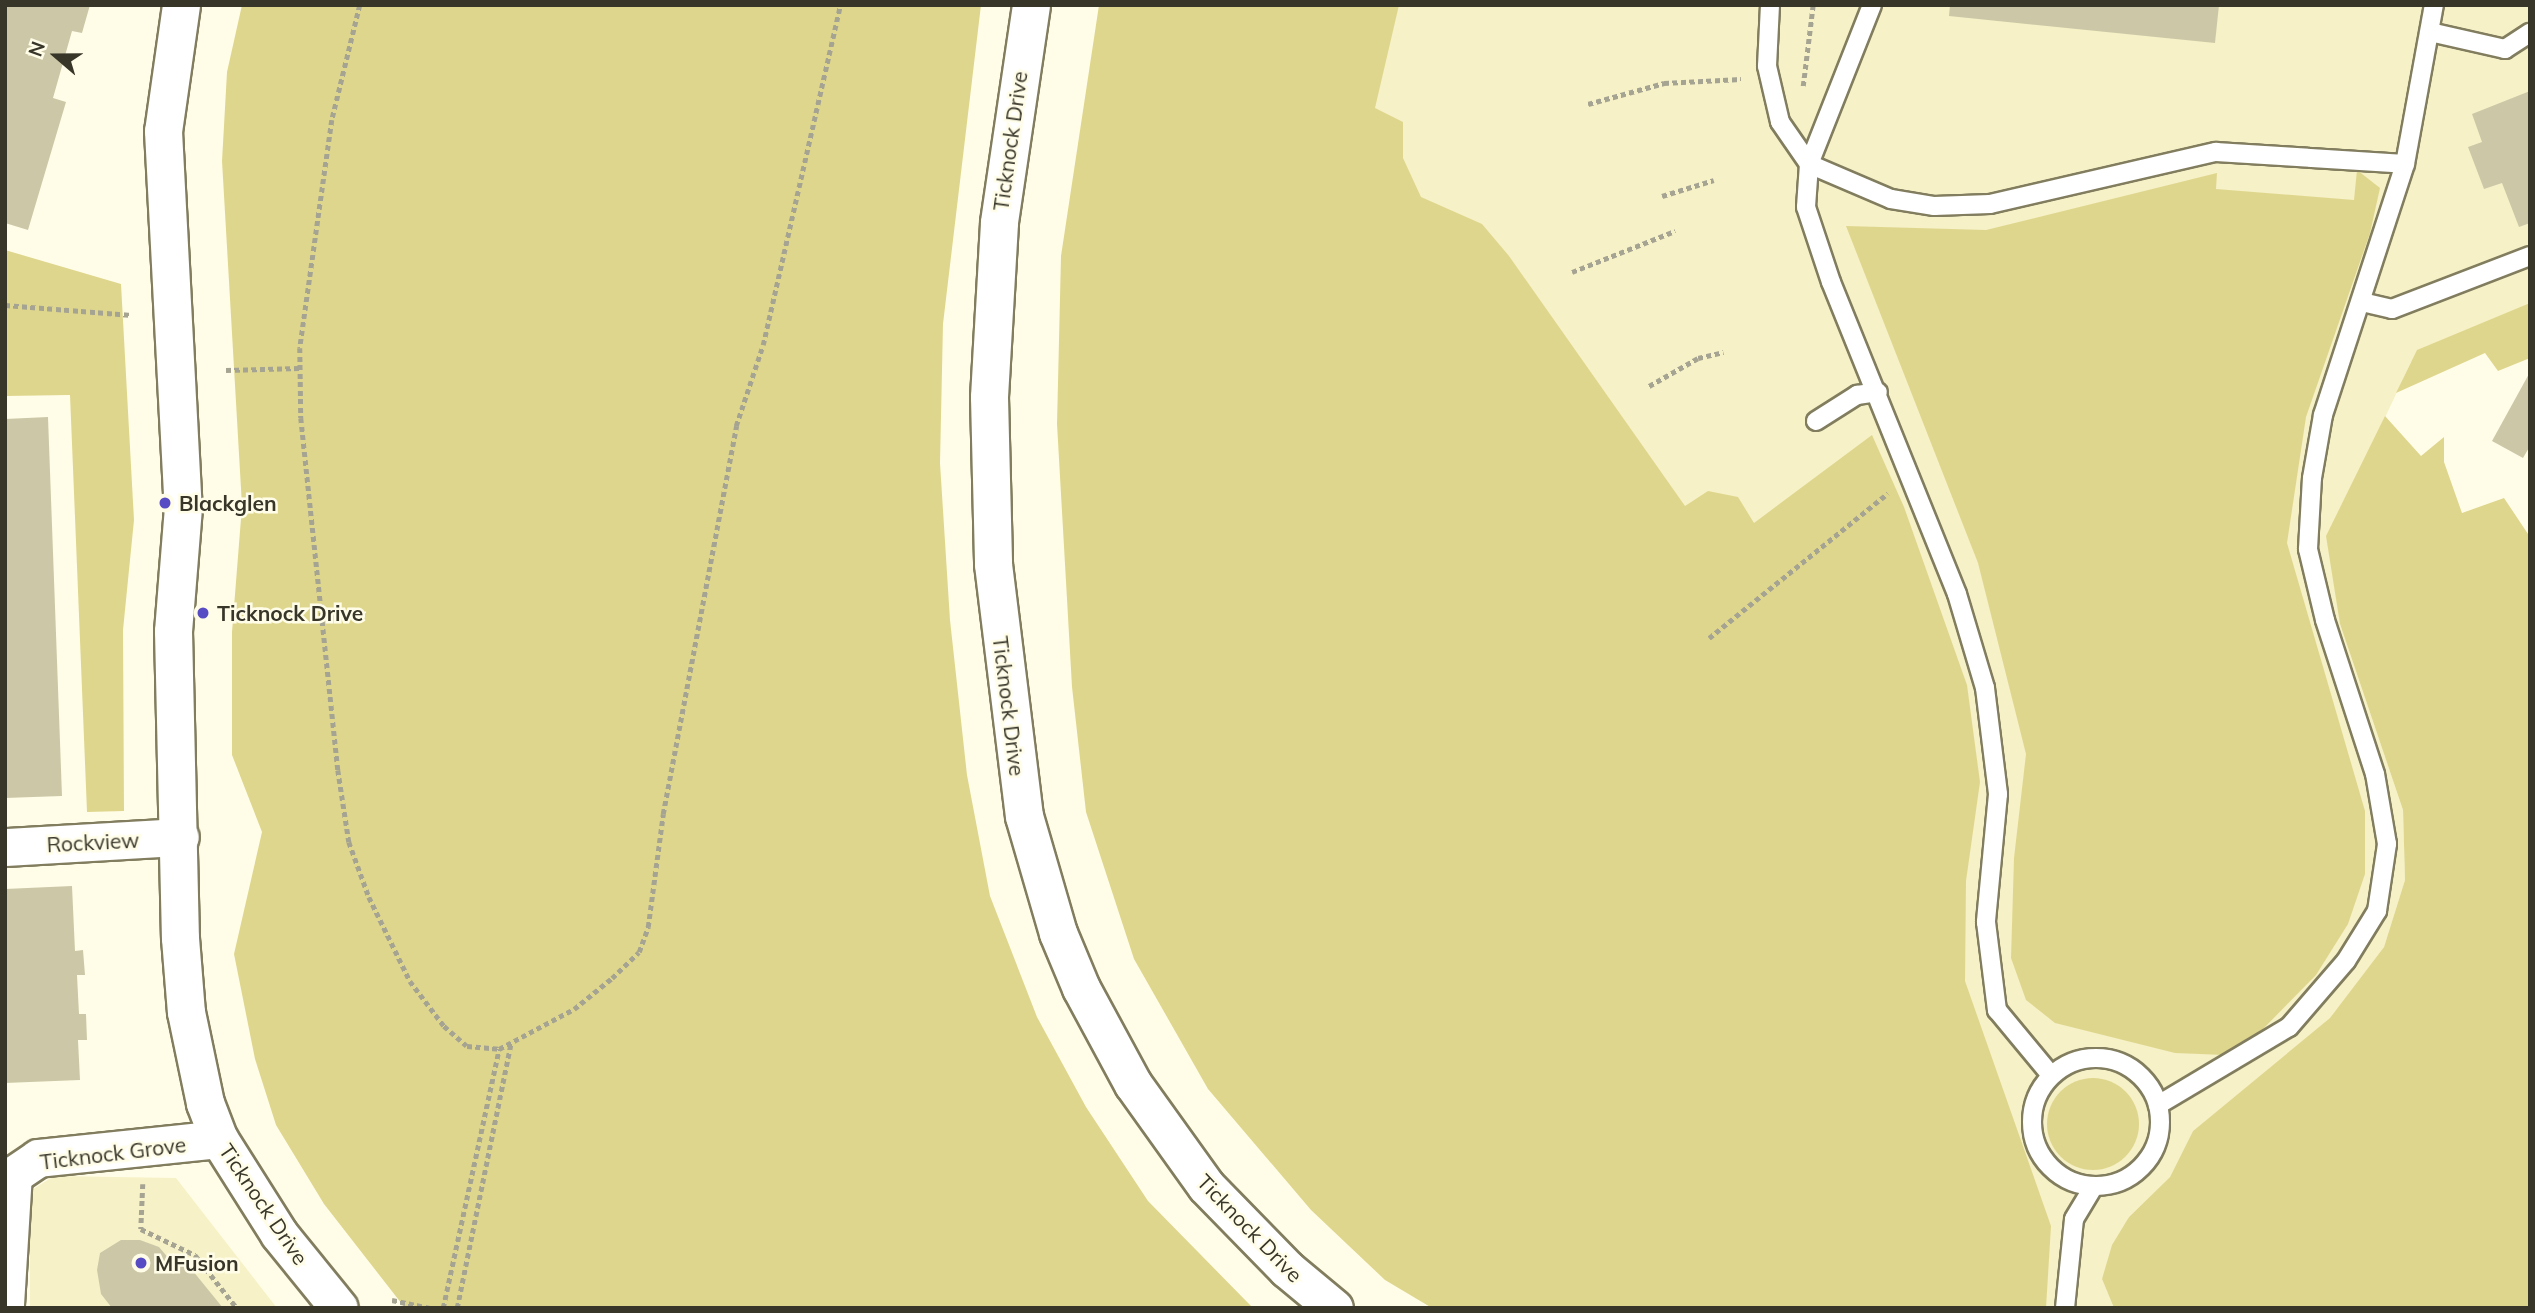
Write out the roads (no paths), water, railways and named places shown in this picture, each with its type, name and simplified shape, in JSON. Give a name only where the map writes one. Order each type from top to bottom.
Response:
[{"type":"street","name":"Ticknock Drive","points":[[181,5],[163,131],[183,507],[173,631],[186,1012],[205,1103],[219,1139],[279,1234],[339,1308]]},
{"type":"street","name":"Ticknock Drive","points":[[1031,5],[999,223],[989,397],[995,577],[1024,816],[1058,933],[1081,988],[1133,1084],[1206,1186],[1287,1269],[1334,1308]]},
{"type":"street","name":"Rockview","points":[[5,847],[180,837]]},
{"type":"street","name":"Ticknock Grove","points":[[5,1304],[13,1175],[38,1158],[219,1139]]},
{"type":"lane","points":[[1770,5],[1767,66],[1780,122],[1809,164],[1891,199],[1934,206],[1990,204],[2216,152],[2405,164]]},
{"type":"lane","points":[[1872,5],[1809,164],[1806,207],[1831,282],[1878,392],[1957,594],[1985,688],[1998,794],[1986,922],[1997,1010],[2051,1075]]},
{"type":"lane","points":[[2158,1105],[2289,1027],[2346,961],[2377,911],[2387,844],[2375,774],[2325,620],[2308,549],[2312,478],[2323,415],[2405,164],[2434,5]]},
{"type":"lane","points":[[2430,32],[2505,49],[2530,33]]},
{"type":"lane","points":[[2362,302],[2392,309],[2530,256]]},
{"type":"lane","points":[[1816,421],[1857,395],[1878,392]]},
{"type":"lane","points":[[2080,1060],[2113,1060],[2133,1069],[2149,1085],[2158,1105],[2160,1125],[2147,1162],[2113,1184],[2093,1187],[2072,1182],[2040,1155],[2032,1113],[2038,1092],[2051,1075],[2080,1060]]},
{"type":"lane","points":[[2068,1304],[2074,1219],[2093,1187]]},
{"type":"place","name":"Blackglen","points":[[165,503]]},
{"type":"place","name":"Ticknock Drive","points":[[203,613]]},
{"type":"place","name":"MFusion","points":[[141,1263]]}]
